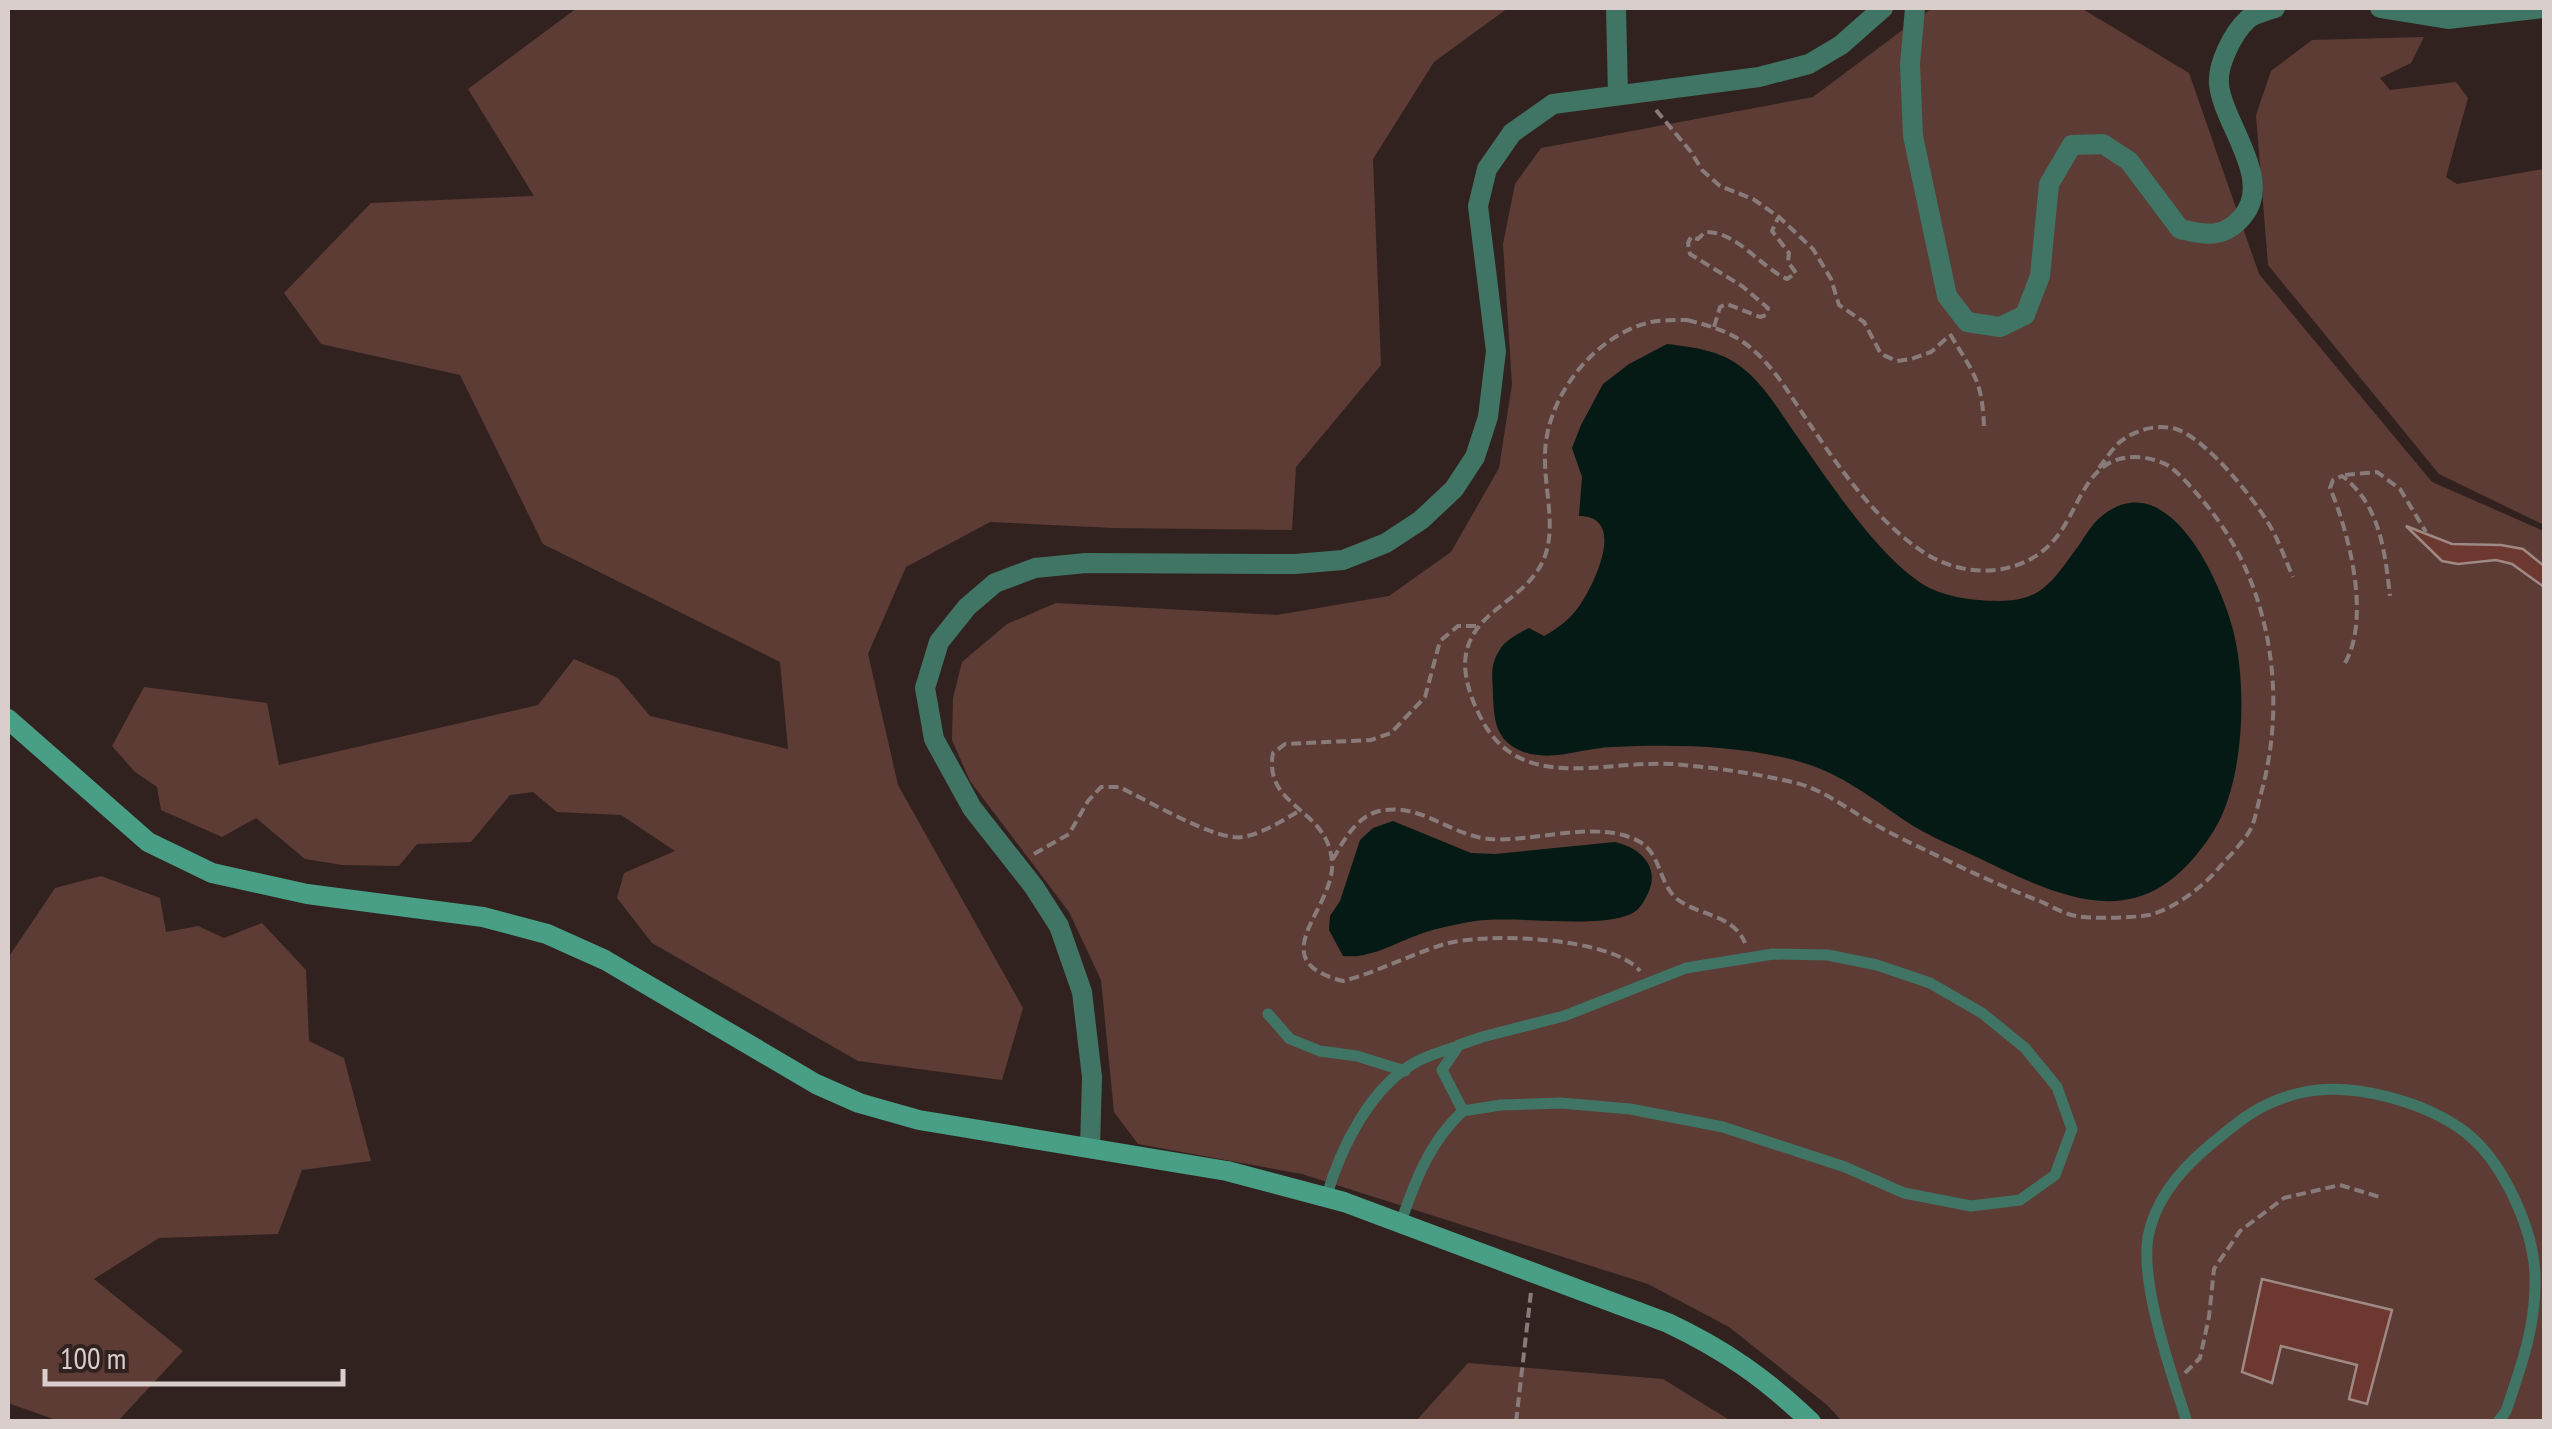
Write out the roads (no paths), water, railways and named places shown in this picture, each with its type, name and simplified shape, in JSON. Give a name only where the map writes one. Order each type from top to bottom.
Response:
[{"type":"main road","points":[[8,719],[148,842],[212,873],[308,894],[483,917],[547,934],[605,960],[816,1084],[859,1103],[919,1120],[1227,1171],[1400,1222],[1668,1323],[1716,1346],[1769,1382],[1811,1422]]},
{"type":"street","points":[[1616,8],[1618,94]]},
{"type":"street","points":[[1090,1148],[1092,1077],[1082,992],[1059,926],[1034,887],[972,808],[934,739],[926,688],[939,642],[966,608],[994,583],[1035,568],[1086,563],[1295,564],[1343,560],[1386,542],[1421,520],[1454,489],[1476,457],[1488,418],[1496,350],[1478,206],[1487,169],[1512,132],[1553,104],[1759,78],[1808,64],[1841,45],[1883,8]]},
{"type":"street","points":[[1916,8],[1910,64],[1913,136],[1947,296],[1967,322],[2000,328],[2024,315],[2040,276],[2050,184],[2072,146],[2103,144],[2129,161],[2180,229],[2212,236],[2233,228],[2251,207],[2252,174],[2218,82],[2229,45],[2248,18],[2275,8]]},
{"type":"street","points":[[2380,8],[2448,19],[2544,8]]},
{"type":"lane","points":[[1326,1198],[1341,1156],[1360,1121],[1386,1086],[1415,1062],[1459,1045],[1564,1016],[1686,968],[1751,956],[1828,955],[1877,965],[1930,983],[1982,1013],[2025,1048],[2057,1087],[2072,1129],[2055,1175],[2020,1200],[1972,1206],[1904,1193],[1844,1166],[1724,1126],[1630,1108],[1560,1103],[1501,1105],[1462,1111],[1434,1145],[1400,1222]]},
{"type":"lane","points":[[1268,1014],[1290,1039],[1320,1051],[1357,1056],[1404,1070]]},
{"type":"lane","points":[[1459,1045],[1442,1070],[1462,1111]]},
{"type":"lane","points":[[2187,1422],[2151,1288],[2148,1239],[2161,1198],[2190,1162],[2252,1109],[2302,1092],[2366,1090],[2419,1108],[2466,1132],[2500,1172],[2526,1224],[2536,1276],[2532,1332],[2506,1411],[2498,1422]]},
{"type":"water","points":[[1667,344],[1714,353],[1748,373],[1770,397],[1870,536],[1906,572],[1944,593],[1999,601],[2029,596],[2049,583],[2103,515],[2127,503],[2149,505],[2169,516],[2187,534],[2216,582],[2232,626],[2240,675],[2240,732],[2232,787],[2213,832],[2189,864],[2164,885],[2138,897],[2111,901],[2083,899],[2053,891],[1934,837],[1843,780],[1804,763],[1758,752],[1685,746],[1613,747],[1544,756],[1521,751],[1506,741],[1494,714],[1492,673],[1496,657],[1508,640],[1529,628],[1544,636],[1569,618],[1586,595],[1603,552],[1602,527],[1593,519],[1579,516],[1582,477],[1572,448],[1581,425],[1603,384],[1629,364]]},
{"type":"water","points":[[1393,821],[1471,853],[1615,842],[1644,858],[1652,880],[1637,910],[1615,919],[1469,922],[1423,933],[1374,952],[1343,956],[1329,930],[1330,916],[1340,901],[1360,840],[1373,828]]}]
